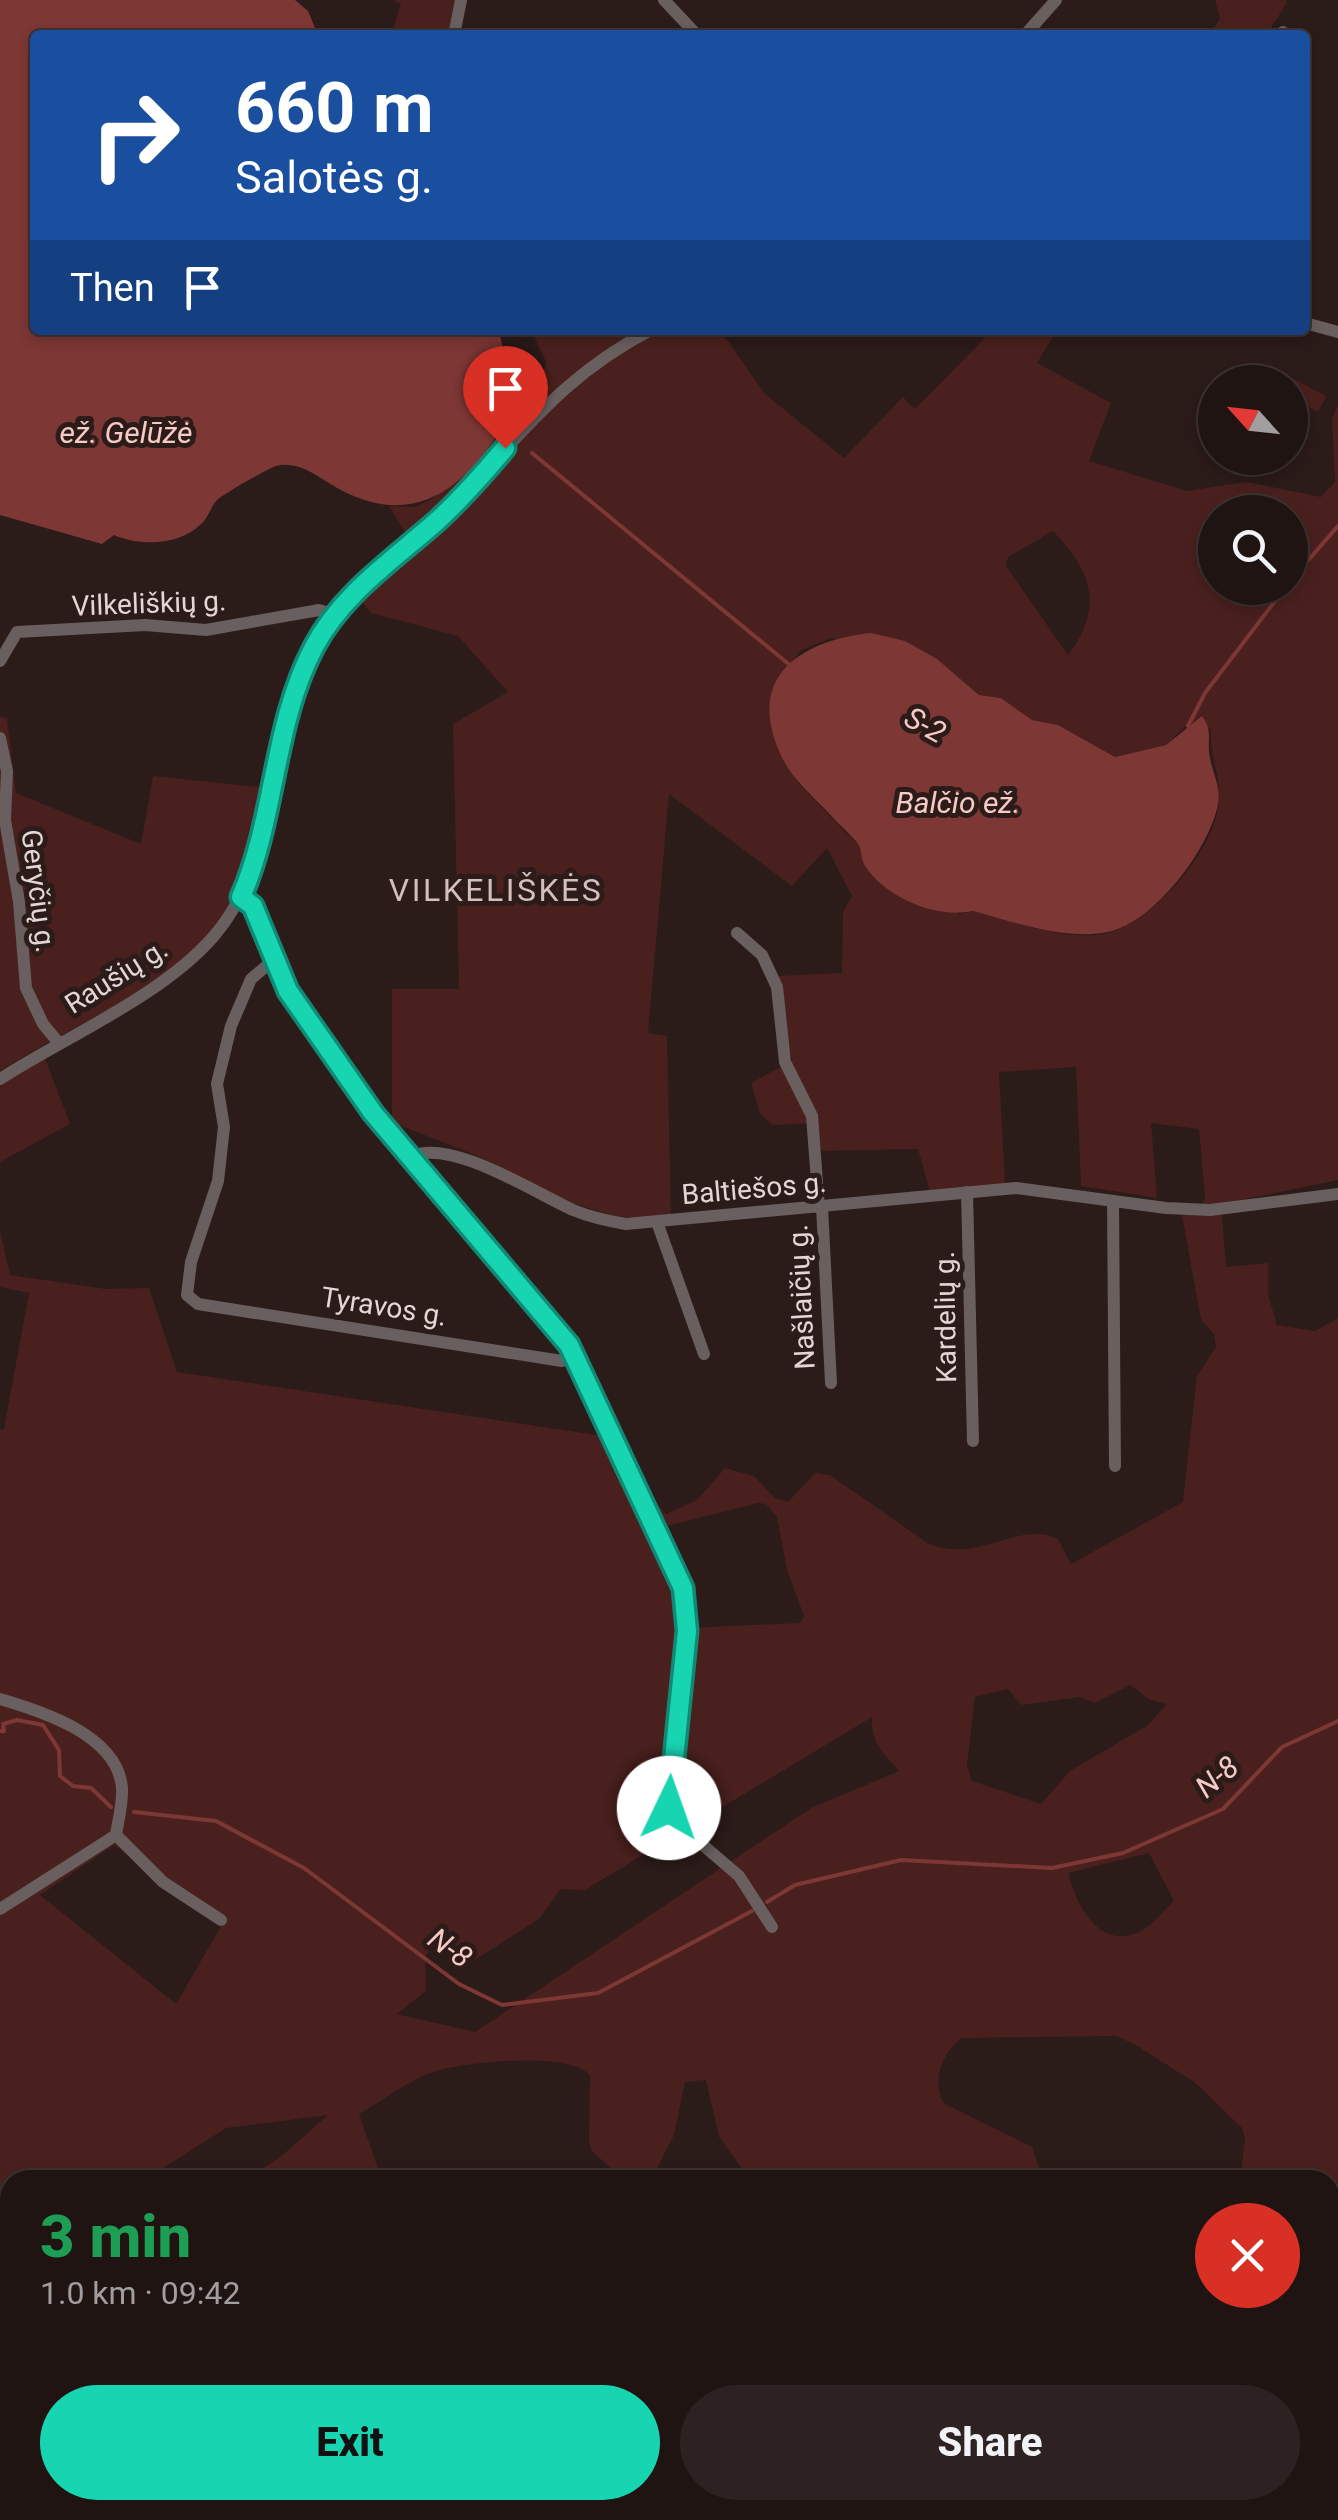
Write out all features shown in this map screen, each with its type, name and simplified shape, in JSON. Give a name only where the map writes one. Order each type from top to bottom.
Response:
[{"type":"street","points":[[455,30],[461,0]]},
{"type":"street","points":[[664,0],[691,30]]},
{"type":"street","points":[[1029,30],[1056,0]]},
{"type":"street","points":[[1310,324],[1338,332]]},
{"type":"street","name":"Raušių g.","points":[[0,1079],[176,971],[214,935],[241,897],[256,857],[296,690],[334,614],[446,512],[563,386],[628,335]]},
{"type":"street","name":"Vilkeliškių g.","points":[[0,661],[12,634],[22,631],[145,624],[206,630],[319,610],[334,614]]},
{"type":"street","name":"Geryčių g.","points":[[0,738],[7,770],[5,820],[21,922],[26,988],[58,1042]]},
{"type":"street","points":[[241,897],[253,906],[298,1006],[373,1113],[564,1337],[574,1356],[683,1588],[687,1631],[669,1808],[676,1822],[739,1876],[772,1926]]},
{"type":"street","name":"Našlaičių g.","points":[[737,932],[762,955],[777,987],[786,1062],[812,1116],[831,1383]]},
{"type":"street","name":"Tyravos g.","points":[[276,958],[251,979],[231,1026],[216,1089],[224,1127],[218,1182],[191,1262],[187,1295],[198,1304],[562,1361],[574,1356]]},
{"type":"street","name":"Baltiešos g.","points":[[412,1156],[423,1154],[476,1163],[596,1219],[626,1224],[1016,1188],[1210,1210],[1338,1194]]},
{"type":"street","name":"Kardelių g.","points":[[967,1192],[973,1440]]},
{"type":"street","points":[[1113,1202],[1115,1466]]},
{"type":"street","points":[[657,1222],[704,1354]]},
{"type":"street","points":[[0,1699],[66,1723],[99,1748],[122,1788],[116,1836]]},
{"type":"street","points":[[0,1909],[116,1836]]},
{"type":"street","points":[[116,1836],[162,1882],[222,1920]]},
{"type":"shaded area","points":[[393,0],[455,0],[449,30],[393,30],[401,4]]},
{"type":"shaded area","points":[[1215,0],[1287,3],[1269,30],[1212,30],[1220,19]]},
{"type":"shaded area","points":[[533,335],[624,335],[634,346],[655,335],[724,335],[765,394],[844,458],[903,397],[915,409],[985,338],[982,335],[1054,335],[1037,363],[1111,403],[1089,461],[1187,491],[1247,482],[1321,497],[1335,482],[1332,418],[1338,406],[1338,1180],[1221,1204],[1226,1267],[1268,1263],[1268,1294],[1277,1325],[1315,1331],[1338,1318],[1338,2170],[1241,2170],[1245,2139],[1242,2128],[1197,2084],[1117,2036],[962,2038],[944,2059],[939,2087],[945,2104],[1032,2147],[1040,2170],[741,2170],[719,2137],[706,2080],[685,2082],[674,2135],[656,2170],[612,2170],[592,2151],[589,2141],[590,2075],[562,2063],[541,2061],[496,2062],[430,2073],[359,2114],[379,2170],[260,2170],[328,2115],[226,2128],[160,2170],[0,2170],[0,1429],[4,1429],[29,1293],[0,1287],[0,1230],[10,1275],[106,1289],[149,1288],[177,1372],[610,1437],[633,1498],[649,1495],[666,1514],[697,1500],[725,1468],[754,1476],[775,1498],[788,1502],[815,1473],[830,1475],[929,1544],[965,1549],[1043,1535],[1058,1539],[1071,1564],[1183,1502],[1197,1376],[1216,1347],[1214,1334],[1201,1320],[1182,1215],[1197,1215],[1205,1198],[1199,1129],[1151,1123],[1157,1198],[1081,1186],[1076,1067],[999,1072],[1005,1184],[930,1192],[918,1149],[821,1151],[816,1123],[772,1125],[760,1113],[751,1083],[792,1061],[777,976],[842,973],[843,912],[852,896],[827,848],[792,886],[669,794],[648,1033],[667,1036],[671,1215],[646,1218],[597,1211],[392,1122],[392,989],[459,989],[453,724],[508,692],[458,636],[371,613],[361,601],[373,584],[415,548],[389,506],[416,507],[433,498],[491,445],[512,404],[542,378],[546,362]],"holes":[[[1053,531],[1077,560],[1089,590],[1087,621],[1068,655],[1006,566],[1008,557]],[[831,638],[937,659],[979,695],[1001,698],[1032,720],[1058,725],[1115,757],[1166,745],[1189,723],[1211,729],[1219,798],[1208,837],[1165,897],[1128,925],[1095,935],[1060,933],[973,911],[960,914],[866,866],[858,845],[798,783],[776,683],[800,651]],[[766,1504],[777,1517],[787,1570],[804,1616],[800,1623],[685,1628],[679,1623],[670,1576],[651,1535],[659,1528]],[[1130,1685],[1150,1700],[1167,1704],[1148,1725],[1070,1771],[1041,1804],[972,1781],[967,1765],[975,1697],[1008,1689],[1021,1705],[1080,1697],[1095,1703]],[[872,1717],[876,1741],[899,1771],[811,1808],[475,2032],[397,2014],[426,1991],[425,1957],[432,1947],[448,1950],[470,1963],[539,1919],[561,1889],[585,1890]],[[114,1845],[221,1926],[176,2004],[40,1895]],[[1149,1853],[1174,1901],[1142,1931],[1110,1935],[1090,1920],[1068,1873]]]},
{"type":"shaded area","points":[[1308,387],[1326,396],[1318,412],[1308,407]]},
{"type":"shaded area","points":[[0,717],[7,718],[16,793],[141,844],[153,776],[269,788],[240,889],[223,918],[201,943],[148,985],[0,1071]]},
{"type":"shaded area","points":[[44,1056],[70,1124],[0,1162],[0,1085]]},
{"type":"water","name":"ež. Gelūžė","points":[[0,0],[295,0],[308,11],[316,30],[30,30],[30,335],[500,335],[507,369],[498,413],[502,427],[470,470],[433,497],[412,504],[365,500],[301,468],[285,465],[276,466],[217,500],[203,523],[170,540],[135,541],[114,535],[102,544],[0,515]]},
{"type":"water","name":"Balčio ež.","points":[[871,633],[905,641],[937,659],[979,695],[1001,698],[1032,720],[1058,725],[1115,757],[1166,745],[1202,716],[1208,729],[1218,804],[1204,841],[1177,881],[1126,926],[1091,934],[1040,929],[973,911],[929,909],[886,888],[865,866],[856,841],[790,772],[771,724],[770,701],[776,682],[788,666],[824,644]]},
{"type":"waterway","name":"S-2","points":[[532,453],[791,666]]},
{"type":"waterway","name":"S-2","points":[[1308,560],[1338,526]]},
{"type":"waterway","name":"S-2","points":[[1188,726],[1205,693],[1272,605]]},
{"type":"waterway","points":[[0,1731],[4,1731],[3,1724],[17,1720],[43,1725],[59,1750],[60,1776],[73,1786],[91,1788],[111,1807]]},
{"type":"waterway","name":"N-8","points":[[767,1902],[795,1885],[901,1860],[1052,1868],[1123,1853],[1223,1809],[1282,1747],[1338,1721]]},
{"type":"waterway","name":"N-8","points":[[134,1812],[216,1821],[304,1868],[459,1984],[502,2005],[598,1993],[752,1911]]},
{"type":"district","name":"VILKELIŠKĖS","points":[[496,890]]},
{"type":"route","points":[[505,448],[446,512],[345,602],[324,629],[296,690],[256,857],[241,897],[253,906],[288,991],[373,1113],[564,1337],[599,1406],[683,1588],[687,1631],[668,1787],[669,1808]]}]
